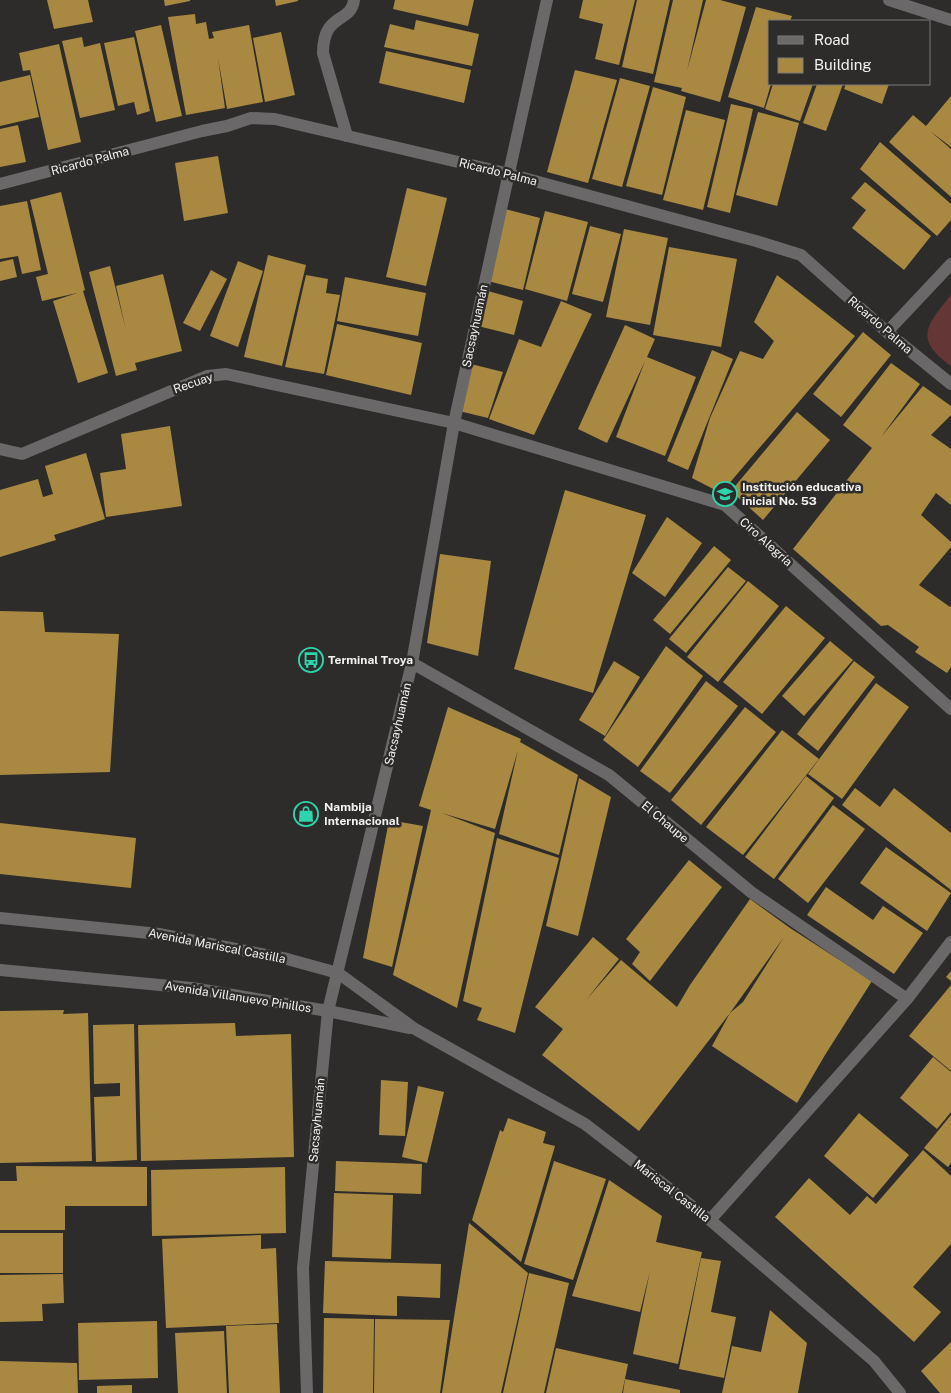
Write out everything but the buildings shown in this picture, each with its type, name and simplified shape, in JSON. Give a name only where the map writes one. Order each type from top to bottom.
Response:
[{"type":"street","points":[[348,136],[323,53],[323,39],[330,25],[349,12],[354,4],[354,0]]},
{"type":"street","name":"Sacsayhuamán","points":[[307,1393],[303,1268],[328,1011],[412,663],[454,423],[547,0]]},
{"type":"street","points":[[889,0],[951,20]]},
{"type":"street","name":"Ricardo Palma","points":[[0,184],[227,126],[251,118],[275,118],[509,174],[801,255],[888,332],[951,384]]},
{"type":"street","points":[[888,332],[951,264]]},
{"type":"street","name":"Recuay","points":[[0,449],[22,454],[207,376],[226,374],[454,423]]},
{"type":"street","name":"Ciro Alegría","points":[[454,423],[725,505],[951,709]]},
{"type":"street","name":"El Chaupe","points":[[412,663],[609,775],[751,892],[907,999]]},
{"type":"street","name":"Avenida Mariscal Castilla","points":[[0,918],[159,934],[287,959],[338,973],[414,1029]]},
{"type":"street","points":[[710,1220],[907,999],[951,942]]},
{"type":"street","name":"Avenida Villanuevo Pinillos","points":[[0,970],[192,988],[328,1011],[414,1029]]},
{"type":"street","name":"Mariscal Castilla","points":[[414,1029],[585,1124],[710,1220],[874,1361],[900,1393]]},
{"type":"shaded area","points":[[951,295],[951,366],[932,348],[928,340],[928,332],[935,315]]},
{"type":"place","name":"Institución educativa inicial No. 53","points":[[725,494]]},
{"type":"place","name":"Terminal Troya","points":[[311,660]]},
{"type":"place","name":"Nambija Internacional","points":[[306,814]]}]
